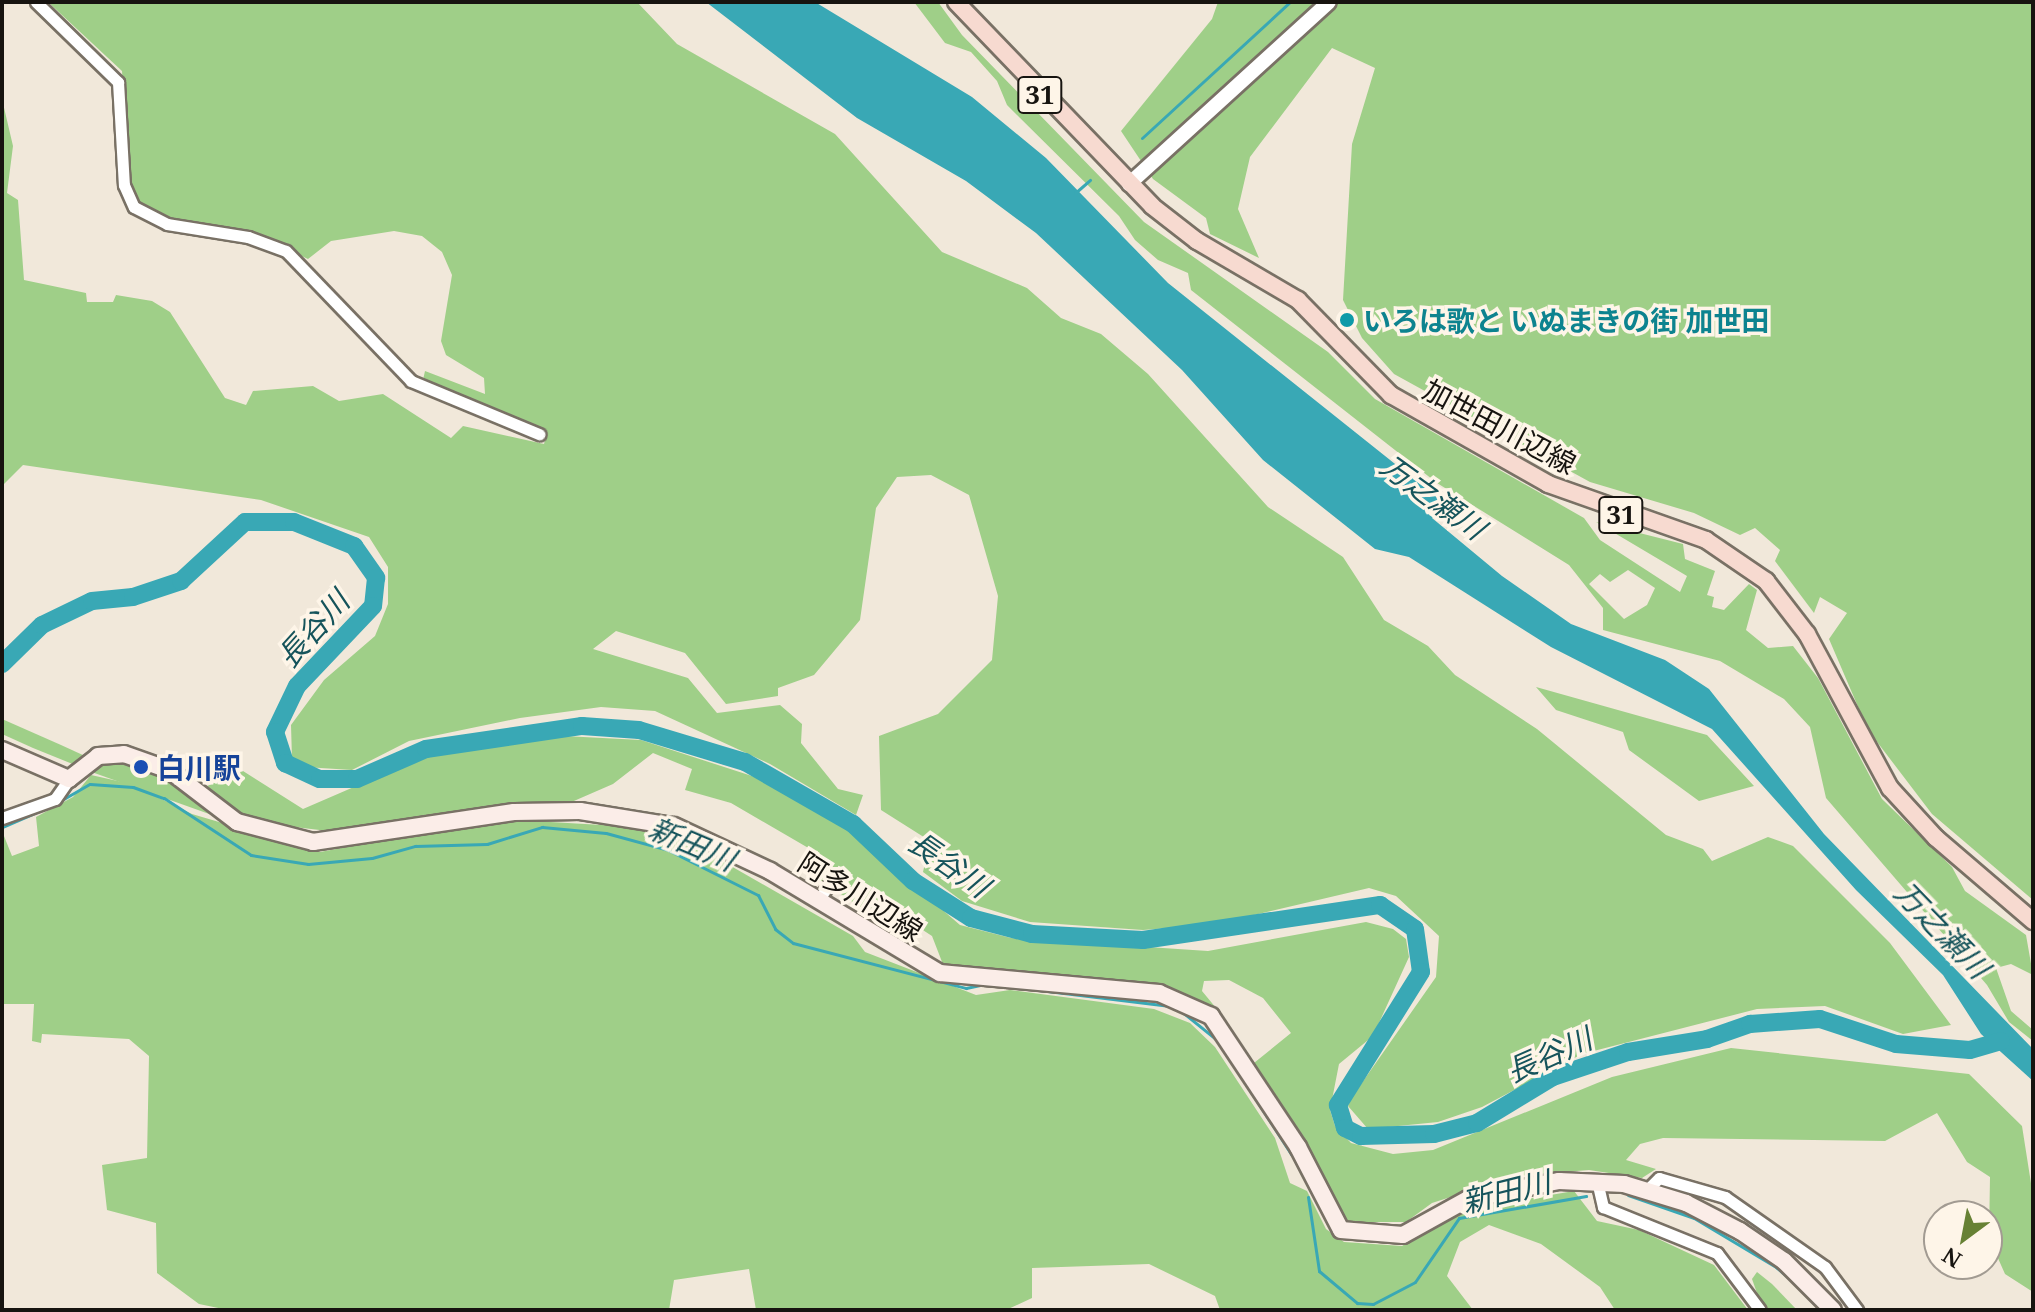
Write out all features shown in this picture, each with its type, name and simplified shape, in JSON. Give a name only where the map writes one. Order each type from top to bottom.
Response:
[{"type":"main road","name":"加世田川辺線","points":[[956,2],[1129,184],[1186,234],[1298,300],[1370,377],[1410,409],[1548,484],[1706,540],[1748,565],[1807,634],[1890,788],[1936,838],[2033,921]]},
{"type":"main road","points":[[2,750],[69,779]]},
{"type":"main road","name":"阿多川辺線","points":[[69,779],[98,756],[124,754],[169,770],[237,822],[313,842],[514,812],[640,818],[694,833],[940,973],[1159,993],[1211,1016],[1298,1147],[1341,1230],[1403,1235],[1468,1199],[1559,1181],[1600,1182]]},
{"type":"main road","points":[[1600,1182],[1647,1190],[1740,1231],[1784,1261],[1833,1310]]},
{"type":"street","points":[[36,2],[118,82],[124,185],[134,207],[167,224],[248,237],[286,251],[411,381],[539,434]]},
{"type":"street","points":[[1129,184],[1329,2]]},
{"type":"street","points":[[2,818],[55,799],[69,779]]},
{"type":"street","points":[[818,901],[831,881]]},
{"type":"street","points":[[1647,1190],[1659,1178],[1725,1197],[1825,1267],[1857,1310]]},
{"type":"street","points":[[1600,1182],[1603,1207],[1717,1253],[1760,1310]]},
{"type":"green space","points":[[48,2],[637,2],[677,44],[835,134],[942,252],[1027,288],[1061,318],[1101,334],[1148,374],[1268,507],[1343,557],[1384,620],[1428,646],[1455,675],[1537,729],[1666,835],[1703,849],[1712,861],[1768,837],[1793,846],[1890,943],[1951,1025],[1903,1034],[1825,1006],[1757,1009],[1582,1054],[1482,1107],[1438,1122],[1368,1129],[1348,1106],[1352,1097],[1436,977],[1439,936],[1396,896],[1369,888],[1216,924],[1143,930],[1030,922],[962,901],[923,872],[930,841],[881,810],[879,736],[938,714],[992,660],[998,596],[969,495],[931,475],[897,477],[876,508],[860,620],[814,675],[778,688],[778,696],[726,704],[685,653],[616,631],[593,649],[688,678],[717,713],[780,705],[802,724],[801,743],[838,789],[863,795],[856,815],[770,764],[655,711],[601,707],[520,718],[409,741],[352,770],[305,767],[292,759],[291,725],[324,680],[375,636],[388,604],[388,567],[369,537],[261,500],[23,465],[2,486],[2,99],[13,146],[7,193],[18,200],[24,280],[86,293],[87,302],[113,302],[116,295],[152,301],[170,312],[225,398],[246,405],[253,391],[313,386],[339,401],[383,394],[451,438],[463,426],[544,444],[547,434],[423,380],[425,371],[485,394],[484,378],[446,355],[441,341],[452,275],[442,252],[422,236],[394,231],[331,241],[308,259],[251,232],[168,221],[137,204],[129,180],[122,71]]},
{"type":"green space","points":[[914,2],[938,2],[962,35],[1144,222],[1328,352],[1375,399],[1584,518],[1600,540],[1680,592],[1687,576],[1596,522],[1683,544],[1685,559],[1715,571],[1707,595],[1714,597],[1712,607],[1724,610],[1749,584],[1757,590],[1746,630],[1768,648],[1793,646],[1818,678],[1882,799],[1952,867],[1965,891],[2026,935],[2033,975],[2011,964],[1996,968],[2011,1011],[2033,1030],[2033,1041],[2009,1022],[1987,985],[1826,798],[1810,727],[1784,699],[1720,661],[1603,630],[1603,608],[1569,565],[1437,483],[1191,290],[1188,273],[1158,260],[1135,240],[1119,216],[1007,105],[997,81],[971,52],[945,43]],"holes":[[[1628,570],[1655,588],[1647,605],[1624,619],[1589,584],[1600,574],[1610,582]]]},
{"type":"green space","points":[[1218,2],[2033,2],[2033,900],[1932,814],[1868,730],[1829,639],[1847,613],[1820,597],[1814,613],[1775,561],[1780,550],[1755,528],[1740,535],[1694,513],[1590,482],[1394,374],[1362,338],[1343,300],[1352,144],[1375,68],[1332,48],[1250,157],[1238,209],[1259,258],[1210,234],[1206,218],[1153,179],[1121,131],[1212,19]]},
{"type":"green space","points":[[1536,687],[1707,735],[1754,786],[1699,801],[1629,750],[1623,732],[1556,710]]},
{"type":"green space","points":[[2,719],[85,756],[75,765],[33,748],[2,734]]},
{"type":"green space","points":[[564,736],[641,740],[755,777],[844,825],[960,925],[1011,938],[1208,951],[1366,922],[1393,929],[1406,939],[1409,957],[1373,1036],[1339,1064],[1330,1110],[1335,1126],[1351,1143],[1393,1154],[1433,1150],[1612,1077],[1731,1048],[1969,1074],[2022,1126],[2033,1196],[2033,1292],[2003,1270],[2003,1200],[1990,1200],[1990,1177],[1967,1162],[1937,1113],[1885,1141],[1663,1138],[1640,1144],[1626,1160],[1656,1169],[1642,1178],[1589,1170],[1516,1176],[1432,1203],[1406,1222],[1351,1222],[1334,1213],[1249,1067],[1291,1033],[1263,998],[1229,980],[1204,981],[1202,991],[1221,1014],[1164,985],[944,967],[932,936],[889,908],[860,907],[819,879],[829,860],[731,803],[685,790],[692,769],[653,753],[613,784],[567,804],[455,811],[345,833],[269,824],[229,811],[200,789],[243,771],[303,809],[421,758]]},
{"type":"green space","points":[[116,758],[176,781],[212,815],[86,770]]},
{"type":"green space","points":[[91,775],[131,784],[192,814],[320,852],[498,819],[636,827],[689,842],[853,936],[865,952],[976,995],[1010,990],[1154,1009],[1190,1023],[1215,1047],[1275,1138],[1290,1183],[1307,1191],[1326,1229],[1344,1242],[1402,1246],[1463,1210],[1574,1191],[1597,1221],[1639,1230],[1714,1265],[1748,1310],[1615,1310],[1600,1287],[1541,1244],[1489,1225],[1460,1242],[1447,1276],[1473,1310],[1220,1310],[1215,1296],[1149,1264],[1032,1268],[1032,1298],[1006,1310],[756,1310],[749,1269],[674,1280],[669,1310],[228,1310],[199,1304],[157,1273],[156,1223],[107,1210],[102,1165],[147,1158],[149,1056],[129,1039],[42,1034],[41,1043],[32,1041],[34,1004],[2,1004],[2,831],[12,856],[39,846],[36,817],[73,797]]},
{"type":"green space","points":[[1757,1272],[1797,1310],[1763,1310],[1752,1279]]},
{"type":"water","name":"万之瀬川","points":[[706,2],[815,2],[972,97],[1046,158],[1168,283],[1444,503],[1432,518],[1502,576],[1571,624],[1665,660],[1709,689],[1824,834],[2033,1049],[2033,1081],[1981,1034],[1943,975],[1856,890],[1712,729],[1551,647],[1409,557],[1375,549],[1263,460],[1182,370],[1036,233],[966,181],[857,118]]},
{"type":"waterway","points":[[1142,138],[1290,2]]},
{"type":"waterway","points":[[1075,193],[1090,180]]},
{"type":"waterway","name":"長谷川","points":[[2,664],[42,625],[92,601],[133,597],[181,581],[245,522],[294,522],[354,546],[376,578],[373,606],[297,686],[275,732],[285,763],[320,779],[357,779],[426,749],[582,726],[639,730],[745,762],[853,824],[913,881],[971,918],[1032,934],[1143,940],[1380,905],[1415,929],[1421,972],[1338,1105],[1345,1128],[1361,1136],[1434,1134],[1477,1123],[1553,1077],[1628,1052],[1707,1039],[1750,1024],[1820,1019],[1896,1044],[1970,1050],[2001,1041]]},
{"type":"waterway","name":"新田川","points":[[60,801],[90,784],[133,787],[164,798],[251,855],[308,864],[372,858],[415,846],[487,844],[542,827],[606,833],[668,850],[758,895],[775,929],[793,943],[966,988],[985,984]]},
{"type":"waterway","name":"新田川","points":[[2,827],[53,805]]},
{"type":"waterway","name":"新田川","points":[[1039,990],[1170,1006]]},
{"type":"waterway","name":"新田川","points":[[1181,1011],[1218,1041],[1291,1154]]},
{"type":"waterway","name":"新田川","points":[[1628,1195],[1694,1218],[1776,1267],[1802,1290]]},
{"type":"waterway","name":"新田川","points":[[1308,1197],[1319,1271],[1357,1303],[1373,1304],[1415,1282],[1459,1218],[1586,1196]]},
{"type":"waterway","name":"新田川","points":[[1810,1298],[1821,1310]]},
{"type":"place","name":"いろは歌と いぬまきの街 加世田","points":[[1347,320]]},
{"type":"place","name":"白川駅","points":[[141,767]]}]
